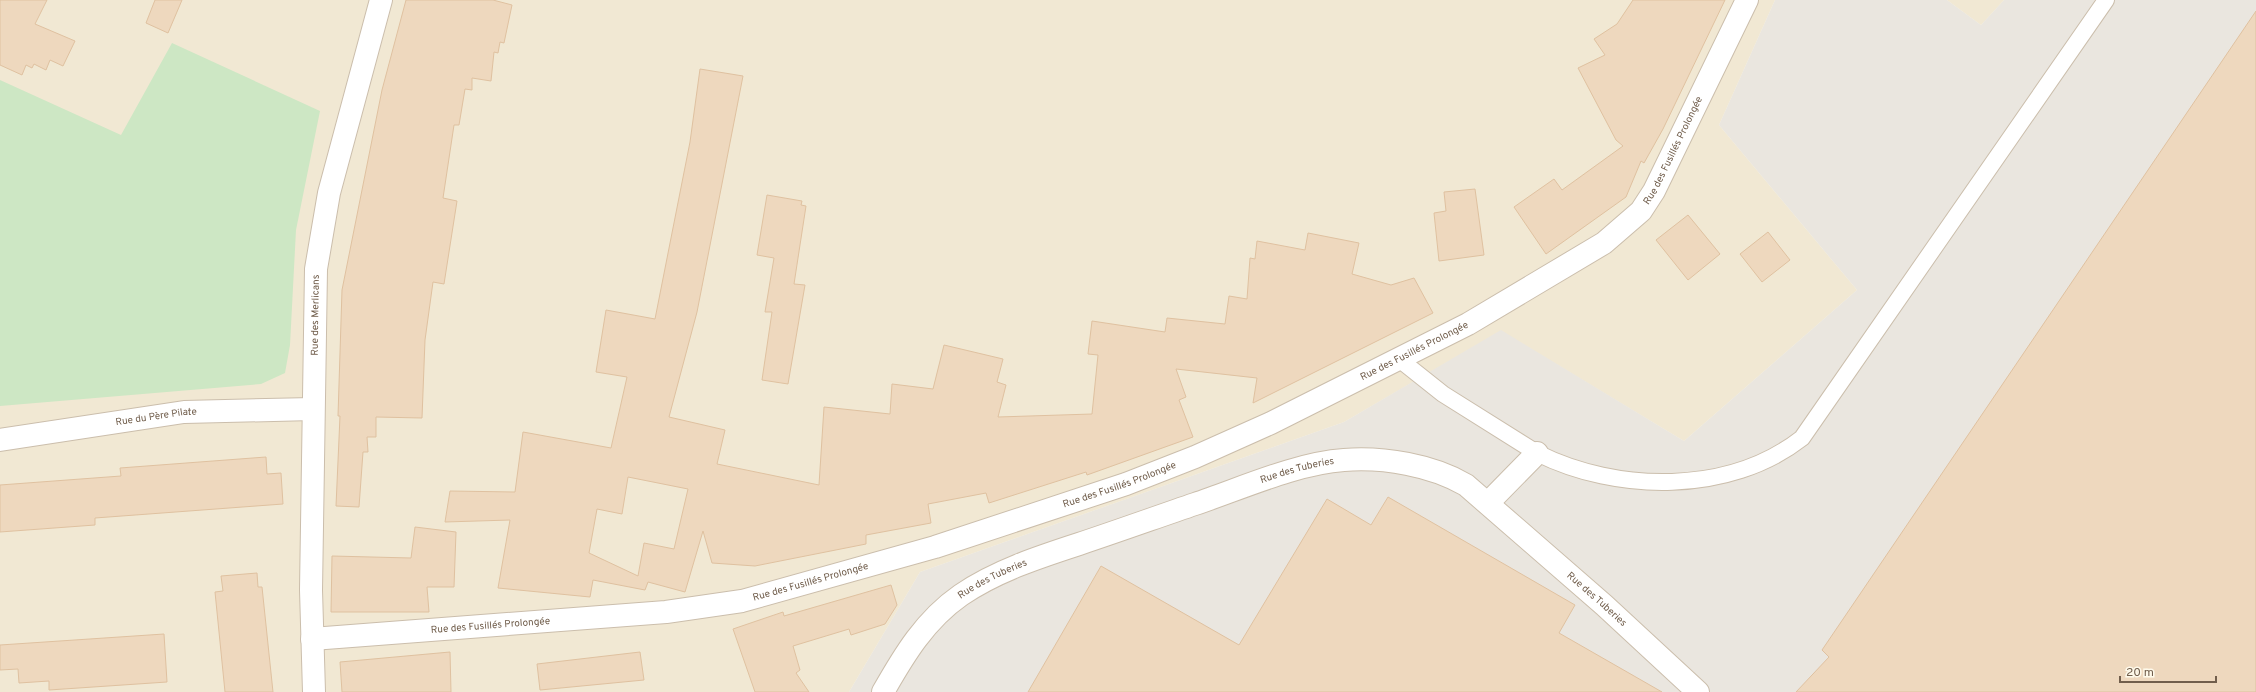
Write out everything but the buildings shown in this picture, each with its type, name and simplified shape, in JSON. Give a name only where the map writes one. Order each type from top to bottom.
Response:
[{"type":"street","name":"Rue des Merlicans","points":[[314,692],[312,639],[313,409],[316,276],[321,232],[334,173],[380,0]]},
{"type":"street","name":"Rue des Fusillés Prolongée","points":[[312,639],[666,612],[742,601],[935,547],[1145,477],[1252,432],[1468,324],[1586,254],[1617,233],[1641,211],[1661,178],[1747,0]]},
{"type":"street","name":"Rue du Père Pilate","points":[[0,440],[184,412],[313,409]]},
{"type":"street","points":[[1488,503],[1537,453]]},
{"type":"street","name":"Rue des Tuberies","points":[[883,692],[904,655],[923,629],[946,606],[978,584],[1054,552],[1289,472],[1345,460],[1376,461],[1409,465],[1454,478],[1466,485],[1593,595],[1698,692]]},
{"type":"lane","points":[[1399,359],[1443,394],[1537,453],[1564,464],[1605,475],[1637,480],[1674,481],[1702,478],[1745,468],[1778,454],[1802,438],[2106,0]]},
{"type":"shaded area","points":[[0,0],[1775,0],[1719,125],[1857,290],[1684,441],[1501,331],[1344,422],[920,572],[849,692],[0,692]]},
{"type":"shaded area","points":[[1775,0],[1947,0],[1981,25],[2004,0],[2256,0],[2256,692],[849,692],[920,572],[1344,422],[1501,330],[1684,441],[1857,290],[1719,125]]},
{"type":"shaded area","points":[[1947,0],[2004,0],[1981,25]]},
{"type":"green space","points":[[172,43],[320,111],[296,230],[290,345],[285,373],[261,384],[0,406],[0,80],[121,135]]}]
